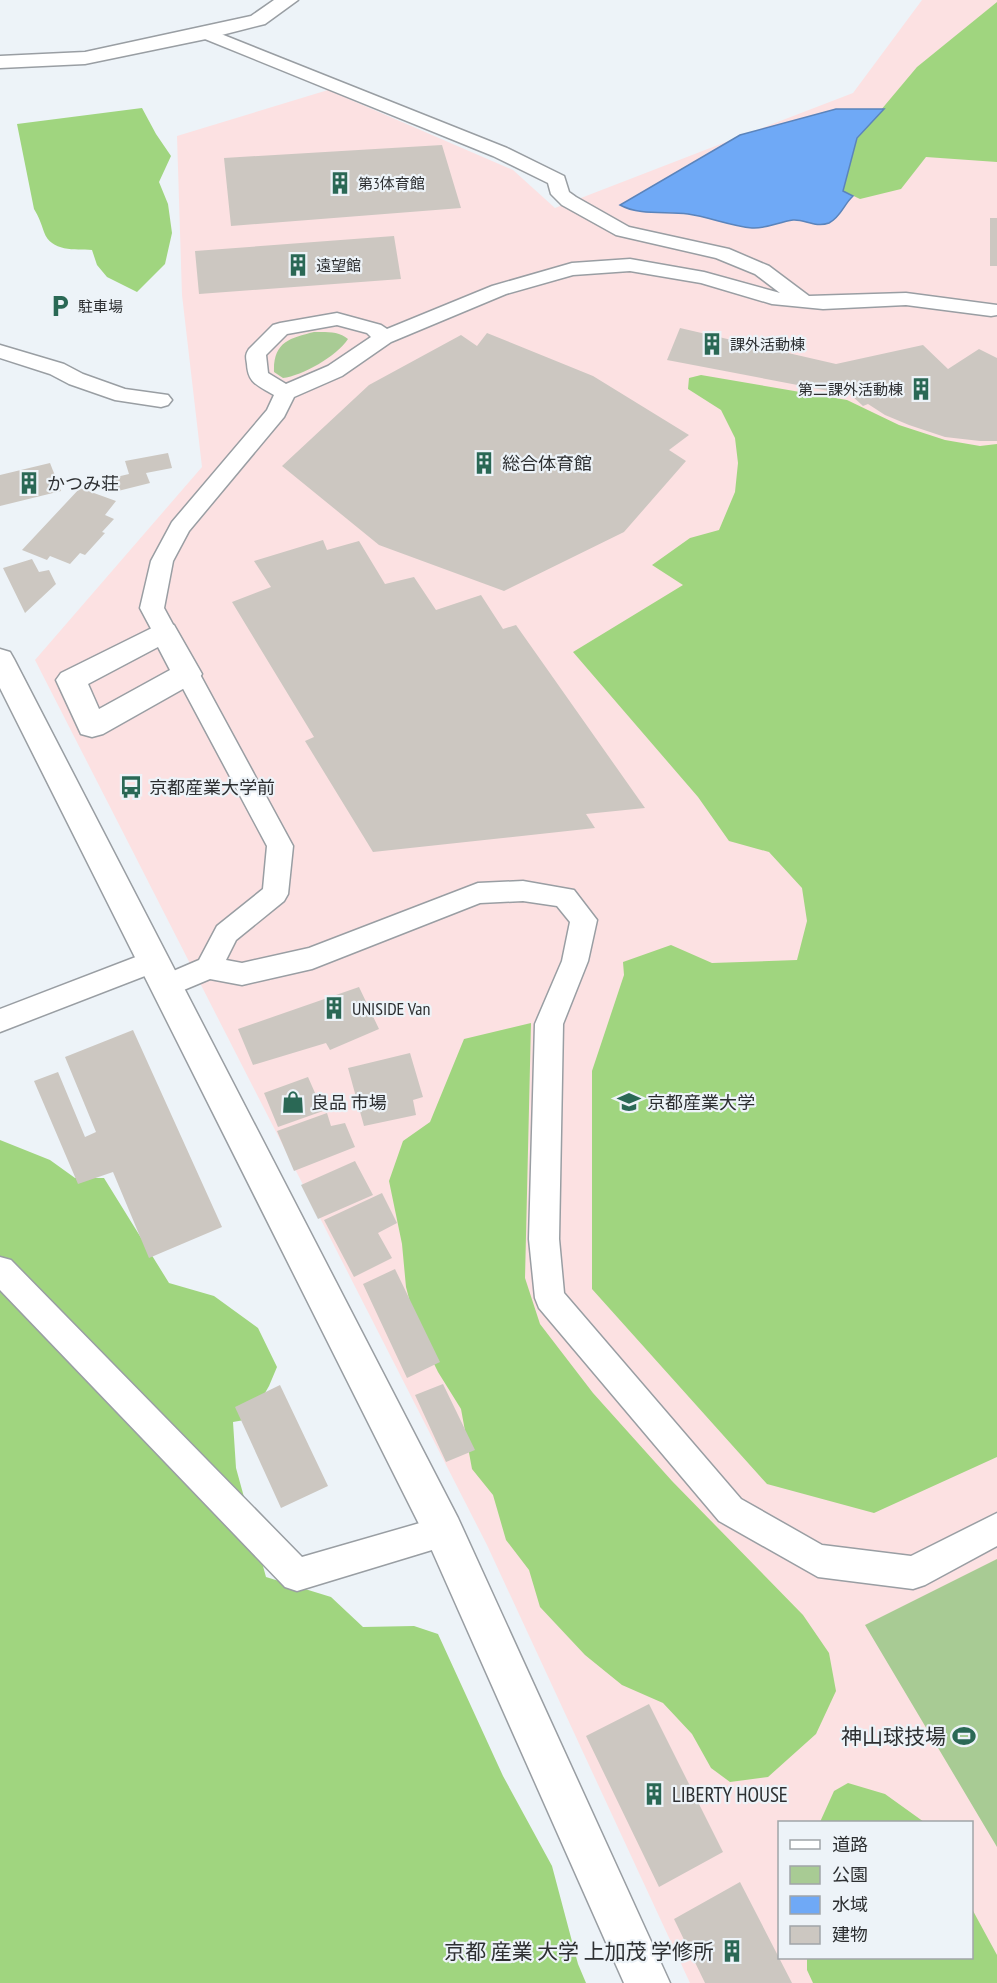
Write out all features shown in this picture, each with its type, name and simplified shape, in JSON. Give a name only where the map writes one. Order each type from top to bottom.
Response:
[{"type":"street","points":[[0,62],[85,58],[206,33],[258,20],[288,0]]},
{"type":"street","points":[[164,632],[187,674],[92,726],[71,680],[164,632]]},
{"type":"street","points":[[0,659],[444,1532],[647,1983]]},
{"type":"lane","points":[[206,33],[500,152],[557,180],[560,194],[569,201],[623,231],[722,253],[762,270],[803,301]]},
{"type":"lane","points":[[164,632],[152,608],[162,561],[180,527],[276,412],[285,393],[335,371],[384,338],[499,290],[572,269],[630,265],[704,278],[772,298],[823,303],[906,299],[991,310]]},
{"type":"lane","points":[[285,393],[258,376],[256,354],[280,329],[337,319],[374,329],[384,338]]},
{"type":"lane","points":[[0,351],[57,369],[76,379],[122,395],[161,400]]},
{"type":"lane","points":[[187,674],[280,846],[275,894],[226,933],[209,968]]},
{"type":"lane","points":[[0,1021],[160,974],[209,968],[242,974],[312,958],[478,893],[523,891],[565,897],[584,920],[575,961],[549,1024],[544,1239],[550,1298],[730,1510],[818,1562],[913,1573],[997,1529]]},
{"type":"lane","points":[[0,1270],[297,1575],[444,1532]]},
{"type":"shaded area","name":"京都産業大学","points":[[922,0],[997,0],[997,1983],[690,1983],[487,1545],[35,660],[202,467],[182,295],[177,136],[328,90],[513,170],[555,208],[853,93]]},
{"type":"green space","points":[[997,2],[997,162],[926,157],[901,189],[860,199],[843,191],[849,148],[917,67]]},
{"type":"green space","points":[[142,108],[171,156],[159,182],[168,204],[172,233],[165,264],[137,292],[107,277],[97,265],[92,250],[64,248],[47,238],[34,209],[17,124]]},
{"type":"green space","points":[[314,332],[336,333],[348,339],[328,358],[300,373],[283,378],[274,372],[276,354],[285,343]]},
{"type":"green space","points":[[701,375],[847,400],[899,425],[945,440],[980,446],[997,444],[997,1457],[874,1513],[767,1484],[592,1289],[592,1071],[624,975],[623,962],[671,945],[712,963],[797,960],[807,921],[802,888],[769,852],[729,841],[698,797],[573,652],[683,585],[652,565],[690,538],[719,530],[735,492],[738,463],[735,438],[721,410],[688,389],[689,378]]},
{"type":"green space","points":[[531,1023],[525,1278],[540,1324],[593,1393],[672,1481],[803,1615],[829,1653],[836,1691],[816,1734],[768,1777],[730,1782],[711,1768],[692,1734],[663,1703],[622,1685],[585,1655],[540,1607],[529,1570],[506,1540],[493,1495],[472,1469],[461,1409],[438,1372],[417,1329],[406,1287],[402,1244],[389,1181],[403,1141],[430,1122],[464,1039]]},
{"type":"green space","points":[[0,1140],[50,1160],[75,1178],[104,1178],[169,1283],[214,1296],[258,1328],[277,1367],[250,1419],[233,1422],[236,1468],[266,1577],[331,1597],[363,1627],[414,1626],[438,1634],[503,1776],[552,1866],[578,1964],[586,1983],[0,1983]]},
{"type":"green space","name":"神山球技場","points":[[997,1559],[997,1847],[865,1625]]},
{"type":"green space","points":[[848,1783],[885,1794],[923,1821],[820,1821],[834,1791]]},
{"type":"green space","points":[[973,1911],[997,1955],[997,1983],[813,1983],[807,1970],[807,1959],[973,1959]]},
{"type":"water","points":[[836,109],[884,109],[857,138],[843,191],[853,196],[837,217],[829,223],[819,224],[793,220],[752,228],[688,214],[636,211],[620,205],[740,135]]},
{"type":"building","name":"第3体育館","points":[[442,145],[461,208],[231,226],[224,158]]},
{"type":"building","points":[[990,218],[997,218],[997,266],[990,266]]},
{"type":"building","name":"遠望館","points":[[394,236],[401,279],[199,294],[195,251]]},
{"type":"building","name":"第二課外活動棟","points":[[680,328],[836,364],[923,345],[948,369],[979,349],[997,358],[997,441],[945,437],[909,425],[885,415],[868,404],[863,406],[839,384],[829,391],[667,360]]},
{"type":"building","name":"総合体育館","points":[[487,333],[593,376],[689,435],[669,450],[686,461],[624,532],[504,591],[379,545],[282,466],[369,385],[461,335],[477,346]]},
{"type":"building","points":[[168,453],[172,468],[146,473],[150,483],[118,491],[112,478],[129,474],[125,461]]},
{"type":"building","name":"かつみ荘","points":[[50,463],[61,491],[0,506],[0,475]]},
{"type":"building","points":[[80,488],[116,501],[105,515],[114,519],[85,555],[80,553],[70,564],[50,556],[47,560],[22,550]]},
{"type":"building","points":[[323,540],[327,550],[359,541],[385,584],[414,577],[436,610],[481,595],[503,629],[516,625],[645,808],[586,814],[595,828],[373,852],[305,741],[314,737],[232,602],[271,587],[254,561]]},
{"type":"building","points":[[32,559],[39,572],[49,570],[56,584],[25,613],[3,568]]},
{"type":"building","name":"UNISIDE Van","points":[[359,987],[379,1029],[330,1050],[326,1043],[253,1065],[238,1029]]},
{"type":"building","points":[[133,1030],[222,1227],[149,1258],[113,1172],[78,1184],[34,1081],[58,1072],[85,1137],[96,1132],[65,1057]]},
{"type":"building","points":[[410,1053],[423,1097],[413,1100],[416,1115],[364,1126],[348,1068]]},
{"type":"building","name":"良品 市場","points":[[308,1077],[323,1111],[278,1127],[264,1093]]},
{"type":"building","points":[[327,1113],[331,1126],[345,1123],[355,1147],[294,1171],[277,1131]]},
{"type":"building","points":[[355,1161],[373,1195],[318,1219],[301,1185]]},
{"type":"building","points":[[382,1193],[397,1223],[378,1233],[392,1258],[354,1277],[324,1220]]},
{"type":"building","points":[[395,1269],[440,1362],[407,1378],[363,1284]]},
{"type":"building","points":[[443,1384],[475,1450],[446,1462],[415,1395]]},
{"type":"building","points":[[280,1385],[328,1486],[281,1508],[235,1407]]},
{"type":"building","name":"LIBERTY HOUSE","points":[[649,1704],[723,1852],[659,1887],[586,1736]]},
{"type":"building","name":"京都 産業 大学 上加茂 学修所","points":[[740,1882],[792,1983],[705,1983],[674,1919]]},
{"type":"place","name":"第3体育館","points":[[340,183]]},
{"type":"place","name":"遠望館","points":[[298,265]]},
{"type":"place","name":"駐車場","points":[[60,306]]},
{"type":"place","name":"課外活動棟","points":[[712,344]]},
{"type":"place","name":"第二課外活動棟","points":[[921,389]]},
{"type":"place","name":"総合体育館","points":[[484,463]]},
{"type":"place","name":"かつみ荘","points":[[29,483]]},
{"type":"place","name":"京都産業大学前","points":[[131,787]]},
{"type":"place","name":"UNISIDE Van","points":[[334,1008]]},
{"type":"place","name":"良品 市場","points":[[293,1102]]},
{"type":"place","name":"京都産業大学","points":[[629,1102]]},
{"type":"place","name":"神山球技場","points":[[964,1736]]},
{"type":"place","name":"LIBERTY HOUSE","points":[[654,1794]]},
{"type":"place","name":"京都 産業 大学 上加茂 学修所","points":[[732,1951]]}]
